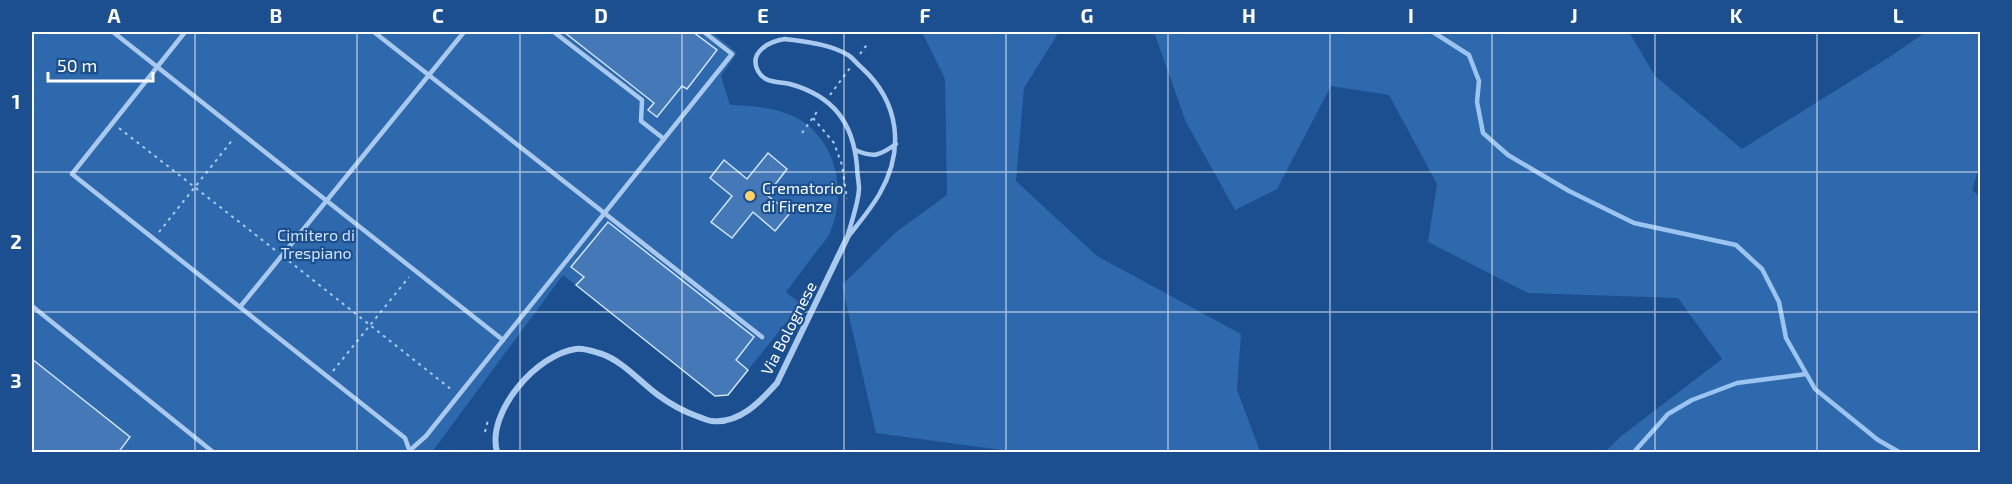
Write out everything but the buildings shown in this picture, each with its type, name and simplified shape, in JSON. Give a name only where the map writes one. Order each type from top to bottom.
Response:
[{"type":"street","name":"Via Bolognese","points":[[497,453],[497,422],[511,394],[535,370],[556,355],[578,349],[601,354],[624,367],[659,396],[687,413],[712,421],[729,419],[745,413],[777,383],[847,238]]},
{"type":"lane","points":[[113,32],[502,340]]},
{"type":"lane","points":[[185,32],[72,174],[405,438],[409,452],[426,436],[732,54],[704,32]]},
{"type":"lane","points":[[374,32],[762,337]]},
{"type":"lane","points":[[240,307],[464,32]]},
{"type":"lane","points":[[554,32],[642,100],[641,121],[664,139]]},
{"type":"lane","points":[[785,39],[816,44],[848,55],[872,78],[889,102],[896,144],[894,155],[880,193],[847,238],[859,190],[855,150],[846,122],[826,100],[810,90],[767,81],[758,72],[756,62],[759,50],[772,41],[785,39]]},
{"type":"lane","points":[[855,150],[868,156],[881,154],[896,144]]},
{"type":"lane","points":[[32,306],[213,453]]},
{"type":"path","points":[[802,133],[869,42]]},
{"type":"path","points":[[813,118],[834,144],[842,165],[847,198],[846,208]]},
{"type":"path","points":[[112,123],[458,396]]},
{"type":"path","points":[[154,239],[239,131]]},
{"type":"path","points":[[328,377],[414,270]]},
{"type":"path","points":[[485,438],[488,419]]},
{"type":"green space","name":"Cimitero di Trespiano","points":[[32,32],[712,32],[737,53],[721,76],[730,105],[776,110],[794,116],[814,131],[824,143],[836,171],[838,187],[835,218],[827,238],[786,292],[801,304],[728,395],[715,396],[563,275],[432,452],[32,452]]},
{"type":"green space","points":[[922,32],[1059,32],[1024,88],[1016,181],[1097,256],[1241,334],[1237,390],[1262,452],[1016,452],[876,433],[842,285],[896,232],[947,195],[945,79]]},
{"type":"green space","points":[[1154,32],[1629,32],[1655,76],[1742,149],[1926,32],[1980,32],[1980,165],[1972,190],[1980,197],[1980,452],[1605,452],[1620,437],[1722,359],[1678,298],[1528,293],[1428,242],[1437,184],[1389,95],[1331,86],[1277,189],[1235,210],[1186,122]]},
{"type":"waterway","points":[[1433,32],[1469,55],[1479,81],[1477,102],[1483,133],[1508,155],[1569,191],[1634,223],[1736,245],[1762,269],[1779,302],[1786,338],[1815,389],[1878,440],[1899,452]]},
{"type":"waterway","points":[[1634,452],[1668,414],[1692,400],[1737,383],[1806,374]]},
{"type":"place","name":"Crematorio di Firenze","points":[[750,196]]}]
